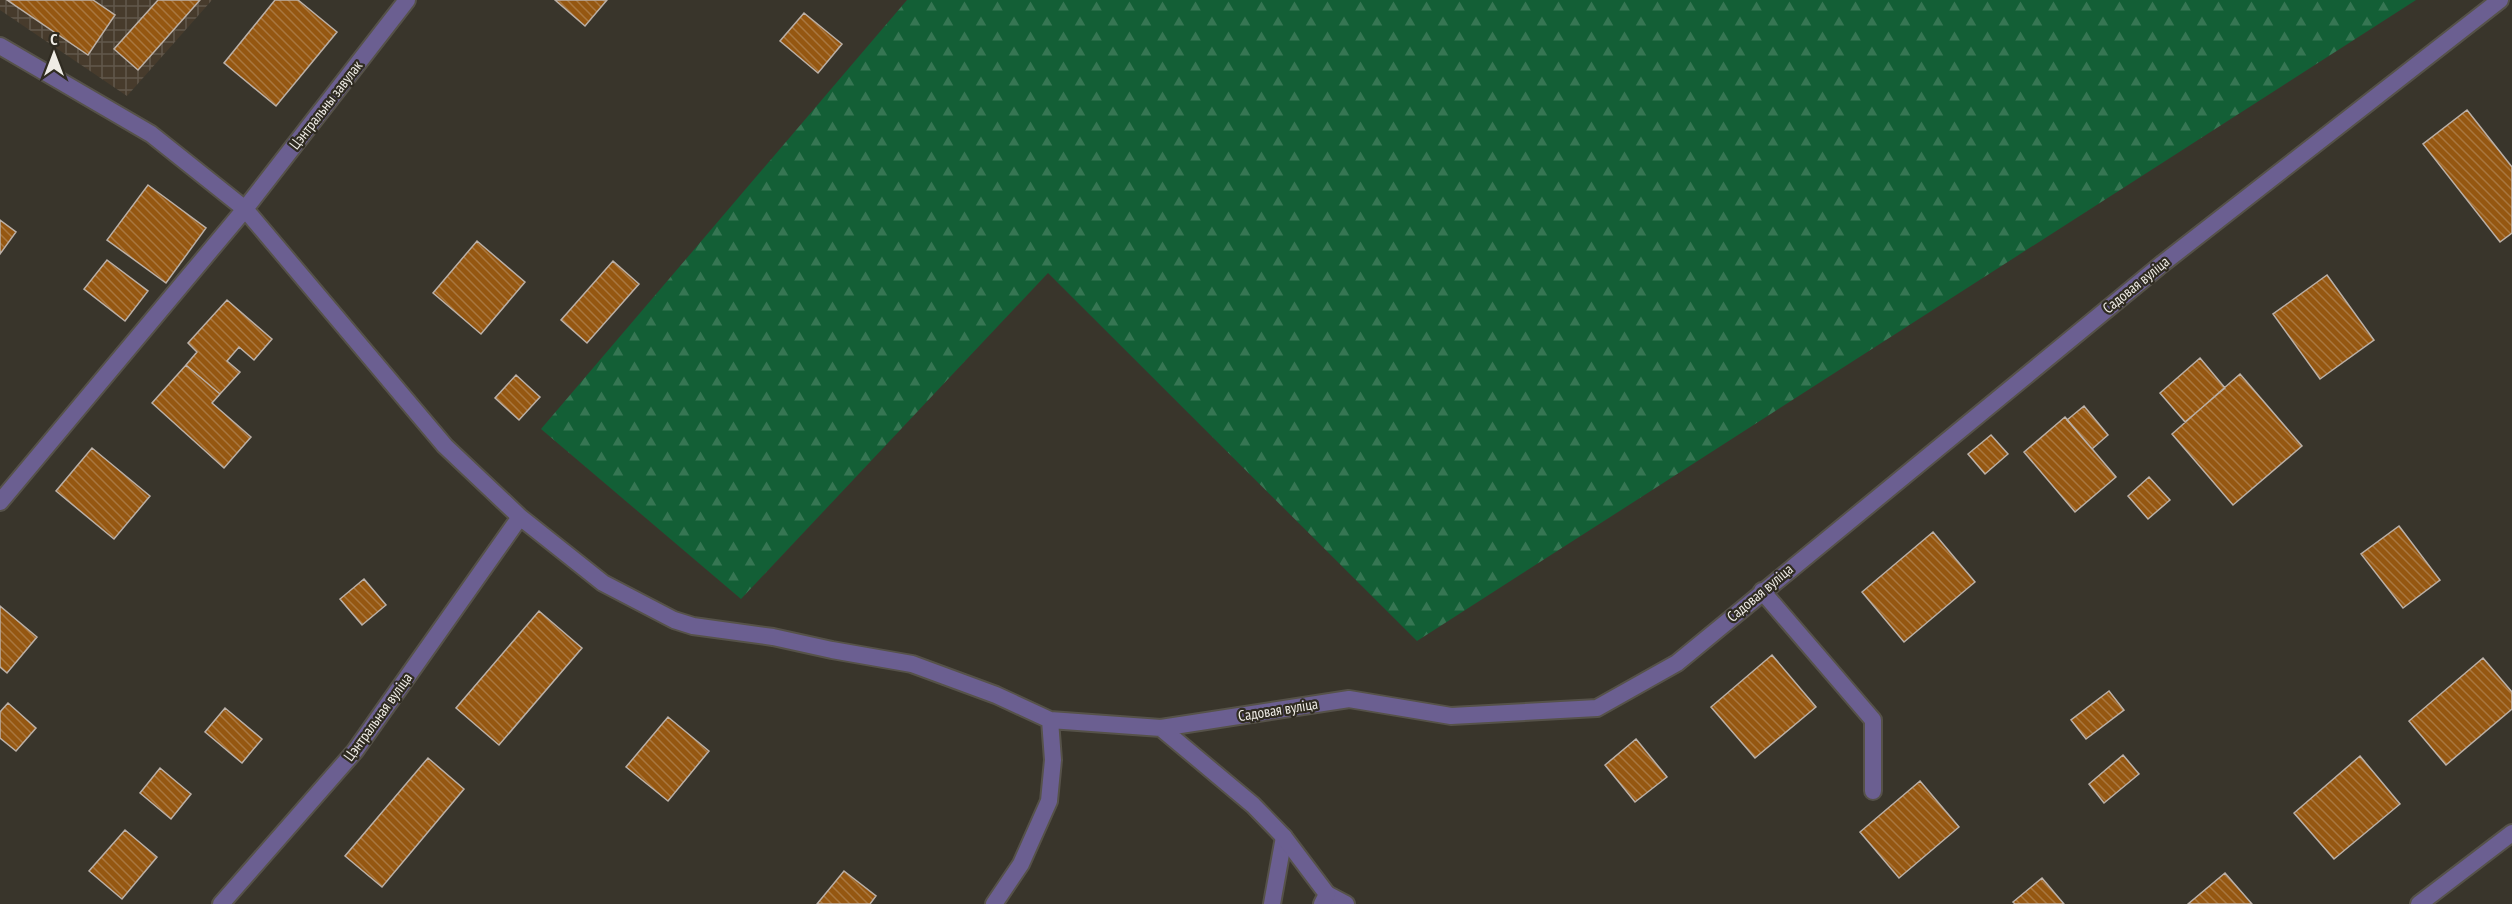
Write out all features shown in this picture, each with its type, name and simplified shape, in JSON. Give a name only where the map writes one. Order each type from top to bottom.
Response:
[{"type":"street","name":"Цэнтральны завулак","points":[[0,502],[245,209],[407,0]]},
{"type":"street","name":"Садовая вуліца","points":[[1050,720],[1161,728],[1349,699],[1451,716],[1597,708],[1677,663],[2162,264],[2500,0]]},
{"type":"street","points":[[0,46],[151,134],[245,209],[445,446],[520,517],[603,583],[643,606],[693,626],[773,637],[912,664],[996,695],[1050,720],[1053,760],[1049,801],[1021,864],[994,904]]},
{"type":"street","name":"Цэнтральная вуліца","points":[[220,904],[355,751],[520,517]]},
{"type":"street","points":[[1762,591],[1873,720],[1873,791]]},
{"type":"street","points":[[1161,728],[1253,805],[1284,837],[1324,899],[1346,904]]},
{"type":"street","points":[[2419,904],[2512,833]]},
{"type":"street","points":[[1272,904],[1284,837]]},
{"type":"shaded area","points":[[0,0],[212,0],[127,96],[0,10]]},
{"type":"green space","points":[[907,0],[2416,0],[1417,641],[1048,273],[741,599],[541,429]]},
{"type":"building","points":[[7,0],[93,0],[115,15],[88,55]]},
{"type":"building","points":[[158,0],[200,0],[138,70],[114,49]]},
{"type":"building","points":[[275,0],[298,0],[337,32],[276,106],[224,63]]},
{"type":"building","points":[[555,0],[607,0],[585,26]]},
{"type":"building","points":[[804,13],[842,44],[818,73],[780,41]]},
{"type":"building","points":[[2467,110],[2512,167],[2512,233],[2500,242],[2423,144]]},
{"type":"building","points":[[148,185],[206,228],[166,283],[107,240]]},
{"type":"building","points":[[0,220],[16,232],[0,254]]},
{"type":"building","points":[[477,241],[525,282],[481,334],[433,293]]},
{"type":"building","points":[[107,260],[148,291],[125,321],[84,289]]},
{"type":"building","points":[[613,261],[639,284],[587,343],[561,320]]},
{"type":"building","points":[[2327,275],[2374,340],[2320,379],[2273,314]]},
{"type":"building","points":[[227,300],[272,339],[254,360],[239,347],[227,361],[240,372],[220,394],[186,365],[197,352],[188,343]]},
{"type":"building","points":[[2200,358],[2225,388],[2185,422],[2160,393]]},
{"type":"building","points":[[186,365],[220,394],[212,403],[251,437],[224,468],[152,403]]},
{"type":"building","points":[[2240,374],[2302,446],[2233,505],[2172,434]]},
{"type":"building","points":[[516,375],[540,397],[519,420],[495,398]]},
{"type":"building","points":[[2084,406],[2108,435],[2092,449],[2067,420]]},
{"type":"building","points":[[2065,417],[2116,477],[2075,512],[2024,452]]},
{"type":"building","points":[[1991,435],[2008,454],[1985,474],[1968,454]]},
{"type":"building","points":[[92,448],[150,496],[114,539],[56,491]]},
{"type":"building","points":[[2149,477],[2170,500],[2148,519],[2128,496]]},
{"type":"building","points":[[2399,526],[2440,580],[2403,608],[2361,554]]},
{"type":"building","points":[[1933,532],[1975,582],[1904,642],[1862,592]]},
{"type":"building","points":[[364,579],[386,605],[362,625],[340,599]]},
{"type":"building","points":[[0,606],[37,637],[7,673],[0,667]]},
{"type":"building","points":[[539,611],[582,648],[499,745],[456,708]]},
{"type":"building","points":[[1772,655],[1816,707],[1755,758],[1711,707]]},
{"type":"building","points":[[2483,658],[2512,692],[2512,709],[2446,765],[2409,721]]},
{"type":"building","points":[[2109,691],[2124,710],[2086,739],[2071,720]]},
{"type":"building","points":[[8,703],[36,728],[16,751],[0,738],[0,712]]},
{"type":"building","points":[[225,708],[262,739],[242,763],[205,732]]},
{"type":"building","points":[[668,717],[709,751],[668,801],[626,767]]},
{"type":"building","points":[[1636,739],[1667,777],[1635,802],[1605,765]]},
{"type":"building","points":[[2123,755],[2139,774],[2104,803],[2089,784]]},
{"type":"building","points":[[2360,756],[2400,804],[2334,859],[2294,813]]},
{"type":"building","points":[[428,758],[464,789],[382,887],[345,856]]},
{"type":"building","points":[[160,768],[191,794],[171,819],[140,793]]},
{"type":"building","points":[[1920,781],[1959,827],[1899,878],[1860,832]]},
{"type":"building","points":[[125,830],[157,857],[122,899],[89,871]]},
{"type":"building","points":[[844,871],[876,896],[870,904],[817,904]]},
{"type":"building","points":[[2225,873],[2252,904],[2188,904]]},
{"type":"building","points":[[2042,878],[2064,904],[2015,904],[2013,902]]}]
